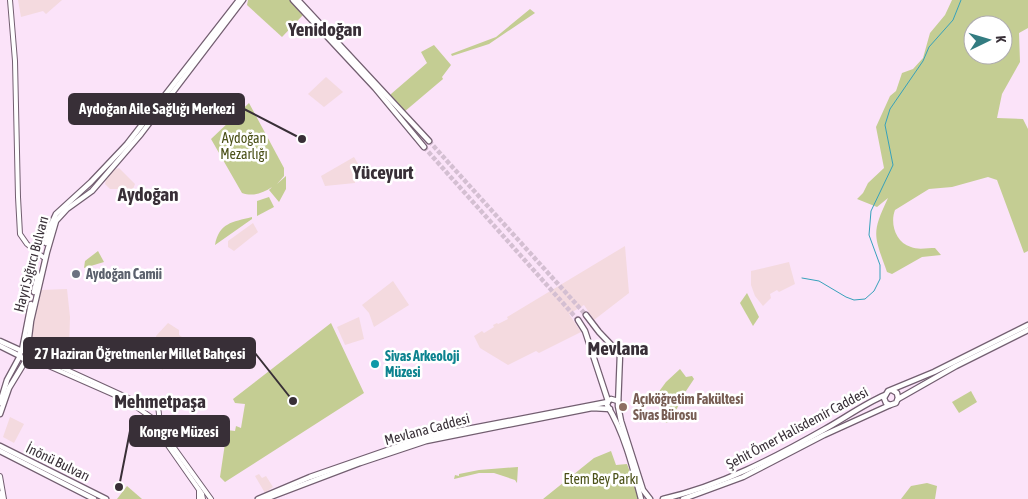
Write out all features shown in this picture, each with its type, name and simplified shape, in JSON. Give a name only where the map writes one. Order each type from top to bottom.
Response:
[{"type":"main road","name":"Hayri Sığırcı Bulvarı","points":[[0,403],[7,380],[21,353],[50,227],[56,214],[91,182],[139,130],[239,0]]},
{"type":"main road","name":"Hayri Sığırcı Bulvarı","points":[[30,352],[31,321],[53,228],[60,216],[92,191],[141,134],[243,0]]},
{"type":"main road","points":[[293,0],[375,88],[424,147]]},
{"type":"main road","points":[[298,0],[429,142]]},
{"type":"main road","points":[[91,182],[96,185]]},
{"type":"main road","points":[[78,194],[82,199]]},
{"type":"main road","points":[[586,315],[620,354],[618,404],[616,409],[610,409]]},
{"type":"main road","points":[[578,320],[585,331],[641,499]]},
{"type":"main road","points":[[1028,325],[934,372],[888,391],[885,394],[884,400],[890,405],[895,404],[898,399],[956,366],[1028,330]]},
{"type":"main road","points":[[0,341],[21,353],[26,359]]},
{"type":"main road","points":[[0,346],[21,353]]},
{"type":"main road","points":[[0,414],[8,388],[26,359],[30,357],[30,352],[26,349],[21,353]]},
{"type":"main road","points":[[609,401],[620,386]]},
{"type":"main road","points":[[892,390],[897,393],[898,399]]},
{"type":"main road","name":"Şehit Ömer Halisdemir Caddesi","points":[[663,499],[717,482],[746,470],[823,430],[885,394]]},
{"type":"main road","points":[[609,401],[618,404]]},
{"type":"main road","name":"Mevlana Caddesi","points":[[258,499],[408,442],[609,401]]},
{"type":"main road","points":[[618,404],[643,490],[650,499]]},
{"type":"main road","name":"Şehit Ömer Halisdemir Caddesi","points":[[683,499],[743,477],[824,435],[890,405]]},
{"type":"main road","name":"Mevlana Caddesi","points":[[265,499],[344,469],[435,439],[592,408],[610,409]]},
{"type":"main road","name":"İnönü Bulvarı","points":[[0,446],[106,499]]},
{"type":"main road","name":"İnönü Bulvarı","points":[[0,451],[94,499]]},
{"type":"street","points":[[10,0],[16,61],[20,234],[27,244],[43,257]]},
{"type":"street","points":[[30,352],[135,401],[158,407],[162,431],[211,499]]},
{"type":"street","points":[[26,359],[35,360],[119,397],[152,418],[160,434],[199,490],[203,499]]},
{"type":"street","points":[[146,414],[146,409],[150,405]]},
{"type":"street","points":[[152,418],[158,416]]},
{"type":"street","points":[[0,476],[3,499]]},
{"type":"street","points":[[199,490],[199,499]]},
{"type":"street","points":[[0,493],[3,499]]},
{"type":"shaded area","points":[[18,0],[62,0],[46,14],[43,11],[21,17]]},
{"type":"shaded area","points":[[326,77],[343,92],[324,107],[308,94]]},
{"type":"shaded area","points":[[354,157],[360,167],[355,173],[355,183],[325,186],[321,176]]},
{"type":"shaded area","points":[[119,168],[135,184],[133,189],[110,189],[105,184],[106,178],[115,169]]},
{"type":"shaded area","points":[[253,223],[258,232],[234,251],[228,247],[228,241]]},
{"type":"shaded area","points":[[625,246],[629,293],[594,320],[584,305],[569,314],[581,332],[539,353],[536,351],[508,365],[480,348],[474,336],[482,331],[484,333],[494,327],[493,325],[508,319],[507,317]]},
{"type":"shaded area","points":[[789,262],[795,284],[770,294],[771,298],[763,306],[755,296],[751,285],[751,271]]},
{"type":"shaded area","points":[[393,281],[409,305],[374,327],[369,313],[362,305]]},
{"type":"shaded area","points":[[67,289],[70,317],[69,349],[67,354],[63,352],[59,361],[45,358],[39,354],[32,344],[32,330],[41,290]]},
{"type":"shaded area","points":[[359,317],[364,339],[345,345],[337,327]]},
{"type":"shaded area","points":[[168,323],[179,330],[179,335],[185,339],[173,360],[162,370],[156,336]]},
{"type":"shaded area","points":[[10,417],[24,424],[14,443],[3,437]]},
{"type":"shaded area","points":[[259,474],[262,478],[266,476],[273,487],[265,493],[255,476]]},
{"type":"green space","points":[[248,0],[290,0],[304,14],[282,37],[247,5]]},
{"type":"green space","points":[[952,0],[1028,0],[1028,28],[1019,33],[1020,62],[1002,94],[997,118],[1023,119],[1028,129],[1028,251],[1024,253],[997,180],[988,177],[952,187],[929,189],[895,210],[893,221],[895,232],[901,241],[913,248],[935,248],[941,255],[922,257],[892,274],[887,272],[876,235],[879,220],[888,198],[877,207],[857,199],[863,193],[868,183],[884,168],[876,127],[890,96],[896,91],[902,73],[913,69],[923,58],[930,33],[945,15]]},
{"type":"green space","points":[[530,9],[535,13],[489,44],[452,56],[451,54],[496,37]]},
{"type":"green space","points":[[434,45],[451,65],[442,77],[443,79],[404,112],[391,94],[427,63],[421,52]]},
{"type":"green space","name":"Aydoğan Mezarlığı","points":[[249,103],[284,168],[284,176],[277,184],[286,176],[286,189],[279,202],[269,190],[272,187],[258,194],[242,193],[211,139]]},
{"type":"green space","points":[[269,197],[274,207],[257,216],[257,201]]},
{"type":"green space","points":[[252,217],[252,219],[215,245],[223,228],[233,222]]},
{"type":"green space","points":[[98,251],[104,262],[84,268],[85,261]]},
{"type":"green space","points":[[747,293],[759,317],[753,326],[740,303]]},
{"type":"green space","points":[[331,323],[364,393],[225,482],[220,477],[227,430],[235,431],[236,426],[241,428],[245,404],[235,403],[233,399]]},
{"type":"green space","points":[[680,369],[686,377],[692,376],[694,379],[671,420],[666,423],[659,399],[655,397],[666,382]]},
{"type":"green space","points":[[971,391],[977,402],[959,413],[952,402]]},
{"type":"green space","name":"Etem Bey Parkı","points":[[611,451],[616,465],[627,464],[640,499],[543,499],[594,458]]},
{"type":"green space","points":[[518,467],[517,483],[515,480],[494,473],[479,473],[454,479],[455,475],[459,476],[459,474],[479,470]]},
{"type":"green space","points":[[927,483],[937,486],[935,499],[901,499],[911,486]]},
{"type":"green space","points":[[127,486],[142,499],[117,499]]},
{"type":"waterway","points":[[802,278],[819,281],[854,300],[865,299],[874,291],[880,279],[880,265],[869,235],[871,211],[893,165],[885,125],[890,109],[923,61],[929,47],[953,20],[961,0]]},
{"type":"tunnel","points":[[429,141],[586,315]]},
{"type":"tunnel","points":[[424,147],[578,320]]},
{"type":"place","name":"Aydoğan Aile Sağlığı Merkezi","points":[[302,139]]},
{"type":"place","name":"Aydoğan Camii","points":[[76,274]]},
{"type":"place","name":"Sivas Arkeoloji Müzesi","points":[[375,364]]},
{"type":"place","name":"27 Haziran Öğretmenler Millet Bahçesi","points":[[293,401]]},
{"type":"place","name":"Açıköğretim Fakültesi Sivas Bürosu","points":[[623,407]]},
{"type":"place","name":"Kongre Müzesi","points":[[119,487]]},
{"type":"district","name":"Yenidoğan","points":[[325,29]]},
{"type":"district","name":"Yüceyurt","points":[[383,172]]},
{"type":"district","name":"Aydoğan","points":[[148,194]]},
{"type":"district","name":"Mevlana","points":[[618,348]]},
{"type":"district","name":"Mehmetpaşa","points":[[160,401]]}]
